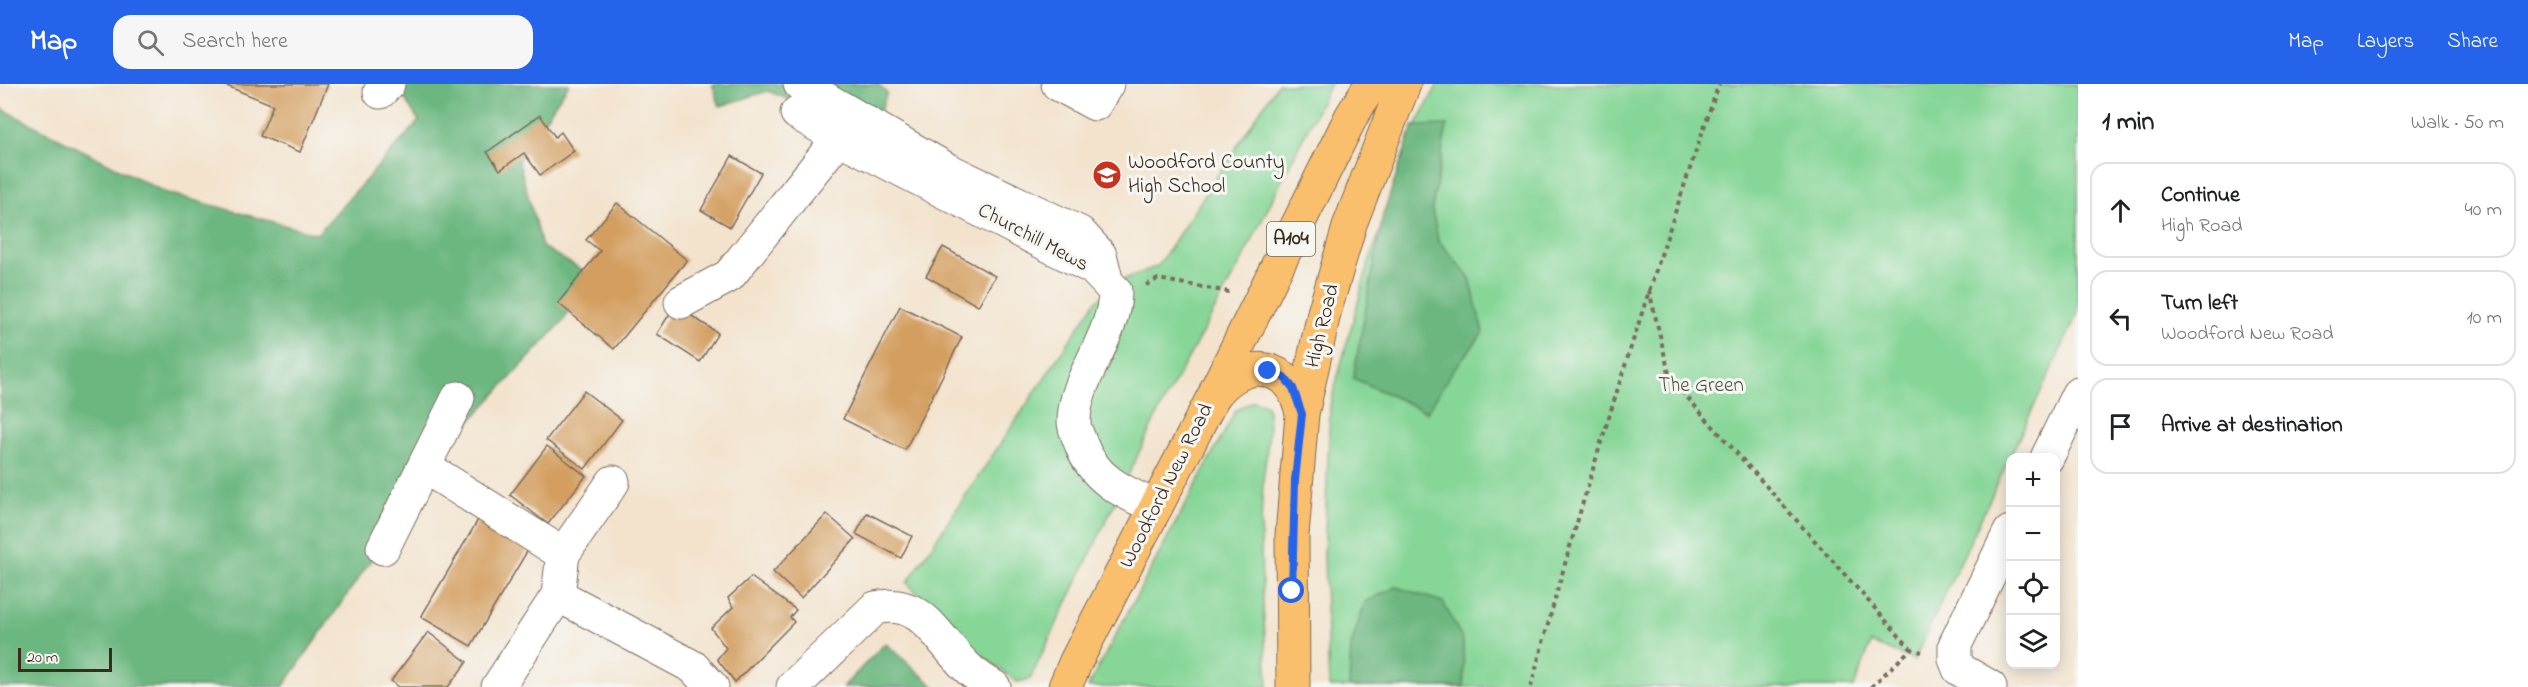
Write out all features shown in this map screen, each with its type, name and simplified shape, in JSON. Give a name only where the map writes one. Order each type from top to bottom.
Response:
[{"type":"main road","name":"A104","points":[[1213,397],[1351,117],[1371,84]]},
{"type":"main road","name":"High Road","points":[[1293,687],[1292,535],[1302,414],[1324,314],[1350,224],[1404,84]]},
{"type":"main road","name":"Woodford New Road","points":[[1065,687],[1222,383],[1236,373],[1252,369],[1268,371],[1284,377],[1293,388],[1302,414]]},
{"type":"street","points":[[1058,84],[1095,104],[1107,84]]},
{"type":"street","points":[[799,98],[1080,233],[1100,255],[1115,308],[1079,396],[1074,424],[1088,463],[1128,494],[1156,507]]},
{"type":"street","name":"Churchill Mews","points":[[799,98],[839,138],[1093,268],[1111,290]]},
{"type":"street","points":[[681,302],[729,276],[839,138]]},
{"type":"street","points":[[2049,453],[2078,394]]},
{"type":"street","points":[[383,548],[458,398]]},
{"type":"street","points":[[425,466],[563,554]]},
{"type":"street","points":[[498,687],[558,595],[563,554],[613,482]]},
{"type":"street","points":[[1990,687],[1965,675],[1959,669],[1955,659],[1955,645],[2006,540]]},
{"type":"street","points":[[558,595],[693,667],[712,687]]},
{"type":"street","points":[[793,687],[875,609],[892,604],[925,618],[970,670],[994,687]]},
{"type":"path","points":[[1531,687],[1552,609],[1648,289],[1719,84]]},
{"type":"path","points":[[1111,290],[1158,279],[1235,293]]},
{"type":"path","points":[[1648,289],[1670,378],[1911,649],[1955,659]]},
{"type":"path","points":[[1871,687],[1911,649]]},
{"type":"green space","points":[[395,84],[569,84],[518,159],[542,247],[586,272],[564,320],[460,432],[283,687],[0,687],[0,108],[164,192],[317,234],[419,121]]},
{"type":"green space","points":[[712,84],[878,84],[887,93],[872,133],[768,91],[720,106]]},
{"type":"green space","points":[[1278,84],[1330,84],[1242,260],[1158,413],[1030,679],[1017,682],[973,648],[907,583],[1096,301],[1125,279],[1158,266]]},
{"type":"green space","name":"The Green","points":[[1438,84],[2078,84],[2078,313],[2012,453],[2006,453],[2006,465],[1914,660],[1871,643],[1854,687],[1329,687],[1324,557],[1330,405],[1368,265],[1418,122]]},
{"type":"green space","points":[[1447,125],[1432,209],[1438,240],[1470,278],[1483,333],[1451,373],[1427,412],[1353,378],[1383,215],[1413,126]]},
{"type":"green space","points":[[1253,401],[1267,405],[1268,415],[1261,534],[1268,687],[1088,687],[1236,410]]},
{"type":"green space","points":[[1396,587],[1443,602],[1463,640],[1464,687],[1349,687],[1351,646],[1365,602]]},
{"type":"green space","points":[[885,643],[935,687],[843,687]]},
{"type":"building","points":[[222,84],[328,84],[300,152],[260,136],[273,105]]},
{"type":"building","points":[[540,115],[555,137],[561,132],[574,151],[540,175],[524,153],[500,170],[487,152]]},
{"type":"building","points":[[732,156],[761,173],[730,227],[701,210]]},
{"type":"building","points":[[617,203],[687,260],[614,349],[558,303],[600,251],[586,240]]},
{"type":"building","points":[[943,247],[995,276],[978,306],[926,276]]},
{"type":"building","points":[[675,305],[718,333],[700,362],[657,334]]},
{"type":"building","points":[[900,306],[962,337],[905,450],[843,419]]},
{"type":"building","points":[[584,391],[622,420],[585,469],[546,440]]},
{"type":"building","points":[[547,446],[586,476],[548,524],[510,495]]},
{"type":"building","points":[[482,513],[532,543],[471,646],[421,617]]},
{"type":"building","points":[[867,513],[912,536],[901,558],[856,534]]},
{"type":"building","points":[[827,514],[855,539],[801,598],[773,572]]},
{"type":"building","points":[[751,577],[796,610],[790,617],[794,622],[735,682],[717,659],[726,648],[711,628],[733,607],[728,598]]},
{"type":"building","points":[[428,632],[467,662],[448,687],[398,687],[391,681]]},
{"type":"place","name":"Woodford County High School","points":[[1107,175]]},
{"type":"route","points":[[1268,371],[1284,377],[1293,388],[1302,414],[1295,480],[1292,591]]}]
